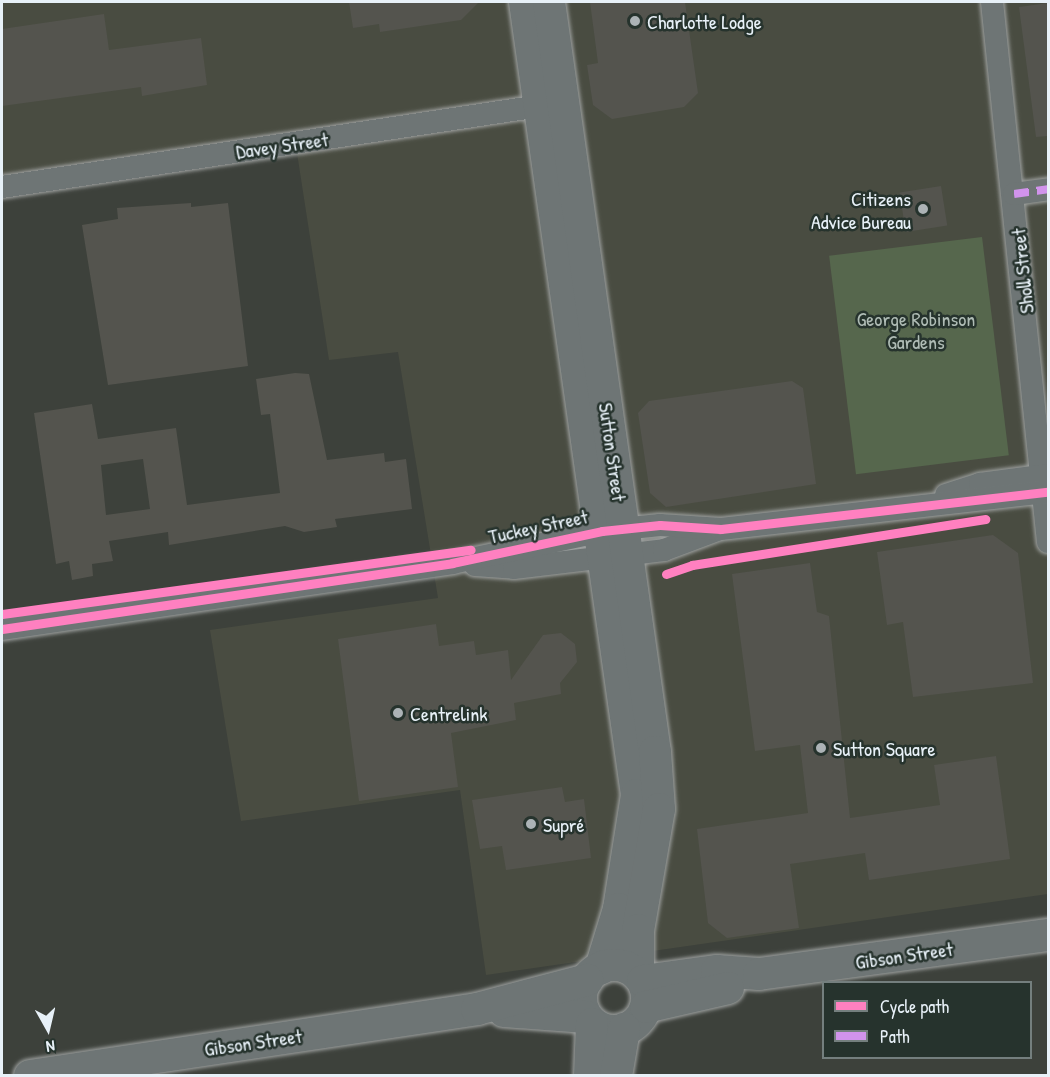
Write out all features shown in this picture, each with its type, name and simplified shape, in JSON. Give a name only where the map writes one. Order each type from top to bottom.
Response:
[{"type":"main road","name":"Sutton Street","points":[[525,2],[552,104]]},
{"type":"main road","name":"Sutton Street","points":[[549,2],[552,104],[615,543],[659,809],[638,930],[642,988]]},
{"type":"main road","name":"Sutton Street","points":[[594,974],[619,909],[636,795],[615,543]]},
{"type":"main road","name":"Gibson Street","points":[[642,988],[720,991],[759,974],[1048,935]]},
{"type":"main road","points":[[590,1076],[589,1020],[581,997],[594,974],[621,965],[642,988],[624,1029],[616,1076]]},
{"type":"main road","name":"Gibson Street","points":[[30,1076],[477,1009],[594,974]]},
{"type":"main road","name":"Gibson Street","points":[[477,1009],[589,1020]]},
{"type":"main road","points":[[589,1020],[624,1029]]},
{"type":"street","name":"Sholl Street","points":[[992,2],[1046,484],[1048,542]]},
{"type":"street","name":"Davey Street","points":[[2,187],[552,104]]},
{"type":"street","points":[[1014,194],[1048,189]]},
{"type":"street","name":"Tuckey Street","points":[[2,629],[452,563],[514,568],[615,543],[928,501],[982,502],[1046,484]]},
{"type":"shaded area","points":[[2,2],[1048,2],[1048,894],[486,975],[460,790],[241,821],[210,630],[438,598],[398,352],[329,360],[297,153],[2,195]]},
{"type":"green space","name":"George Robinson Gardens","points":[[982,237],[1009,455],[856,474],[829,256]]},
{"type":"building","points":[[349,2],[479,2],[461,20],[380,32],[379,24],[353,28]]},
{"type":"building","points":[[590,2],[685,2],[698,93],[684,107],[612,119],[593,105],[587,65],[598,63]]},
{"type":"building","points":[[1048,3],[1048,136],[1036,137],[1019,7]]},
{"type":"building","points":[[104,14],[109,50],[201,38],[207,85],[142,96],[141,87],[2,106],[2,29]]},
{"type":"building","name":"Citizens Advice Bureau","points":[[941,186],[947,226],[906,232],[900,193]]},
{"type":"building","points":[[191,203],[191,207],[228,203],[248,366],[108,385],[82,225],[118,219],[117,208]]},
{"type":"building","points":[[295,373],[309,374],[327,460],[384,453],[385,462],[406,459],[412,509],[335,519],[337,527],[304,532],[285,526],[169,545],[168,532],[109,541],[113,561],[92,564],[93,576],[72,580],[69,561],[56,564],[34,413],[92,404],[98,439],[176,428],[187,505],[280,493],[270,414],[261,415],[256,379]],"holes":[[[143,459],[150,509],[106,515],[101,465]]]},
{"type":"building","points":[[792,381],[803,388],[816,484],[666,507],[650,493],[638,413],[649,401]]},
{"type":"building","points":[[993,535],[1018,553],[1033,683],[913,697],[903,622],[887,625],[877,552]]},
{"type":"building","name":"Sutton Square","points":[[810,563],[817,612],[829,616],[850,818],[940,805],[934,765],[996,756],[1010,859],[869,880],[865,853],[790,864],[799,928],[727,938],[708,923],[697,829],[808,813],[800,745],[755,751],[732,574]]},
{"type":"building","name":"Centrelink","points":[[436,624],[439,646],[474,641],[476,655],[508,650],[511,680],[543,635],[561,633],[575,644],[577,662],[560,683],[561,694],[514,703],[516,720],[451,733],[458,787],[359,801],[338,639]]},
{"type":"building","name":"Supré","points":[[562,787],[565,802],[584,799],[591,858],[506,870],[502,846],[480,849],[472,800]]},
{"type":"marked path","points":[[1014,194],[1048,189]]},
{"type":"cycle path","points":[[2,629],[452,563],[602,531],[660,525],[721,529],[1048,492]]},
{"type":"cycle path","points":[[666,574],[692,565],[985,519]]},
{"type":"cycle path","points":[[2,614],[471,550]]},
{"type":"place","name":"Charlotte Lodge","points":[[635,21]]},
{"type":"place","name":"Citizens Advice Bureau","points":[[923,209]]},
{"type":"place","name":"Centrelink","points":[[398,713]]},
{"type":"place","name":"Sutton Square","points":[[821,748]]},
{"type":"place","name":"Supré","points":[[531,824]]}]
